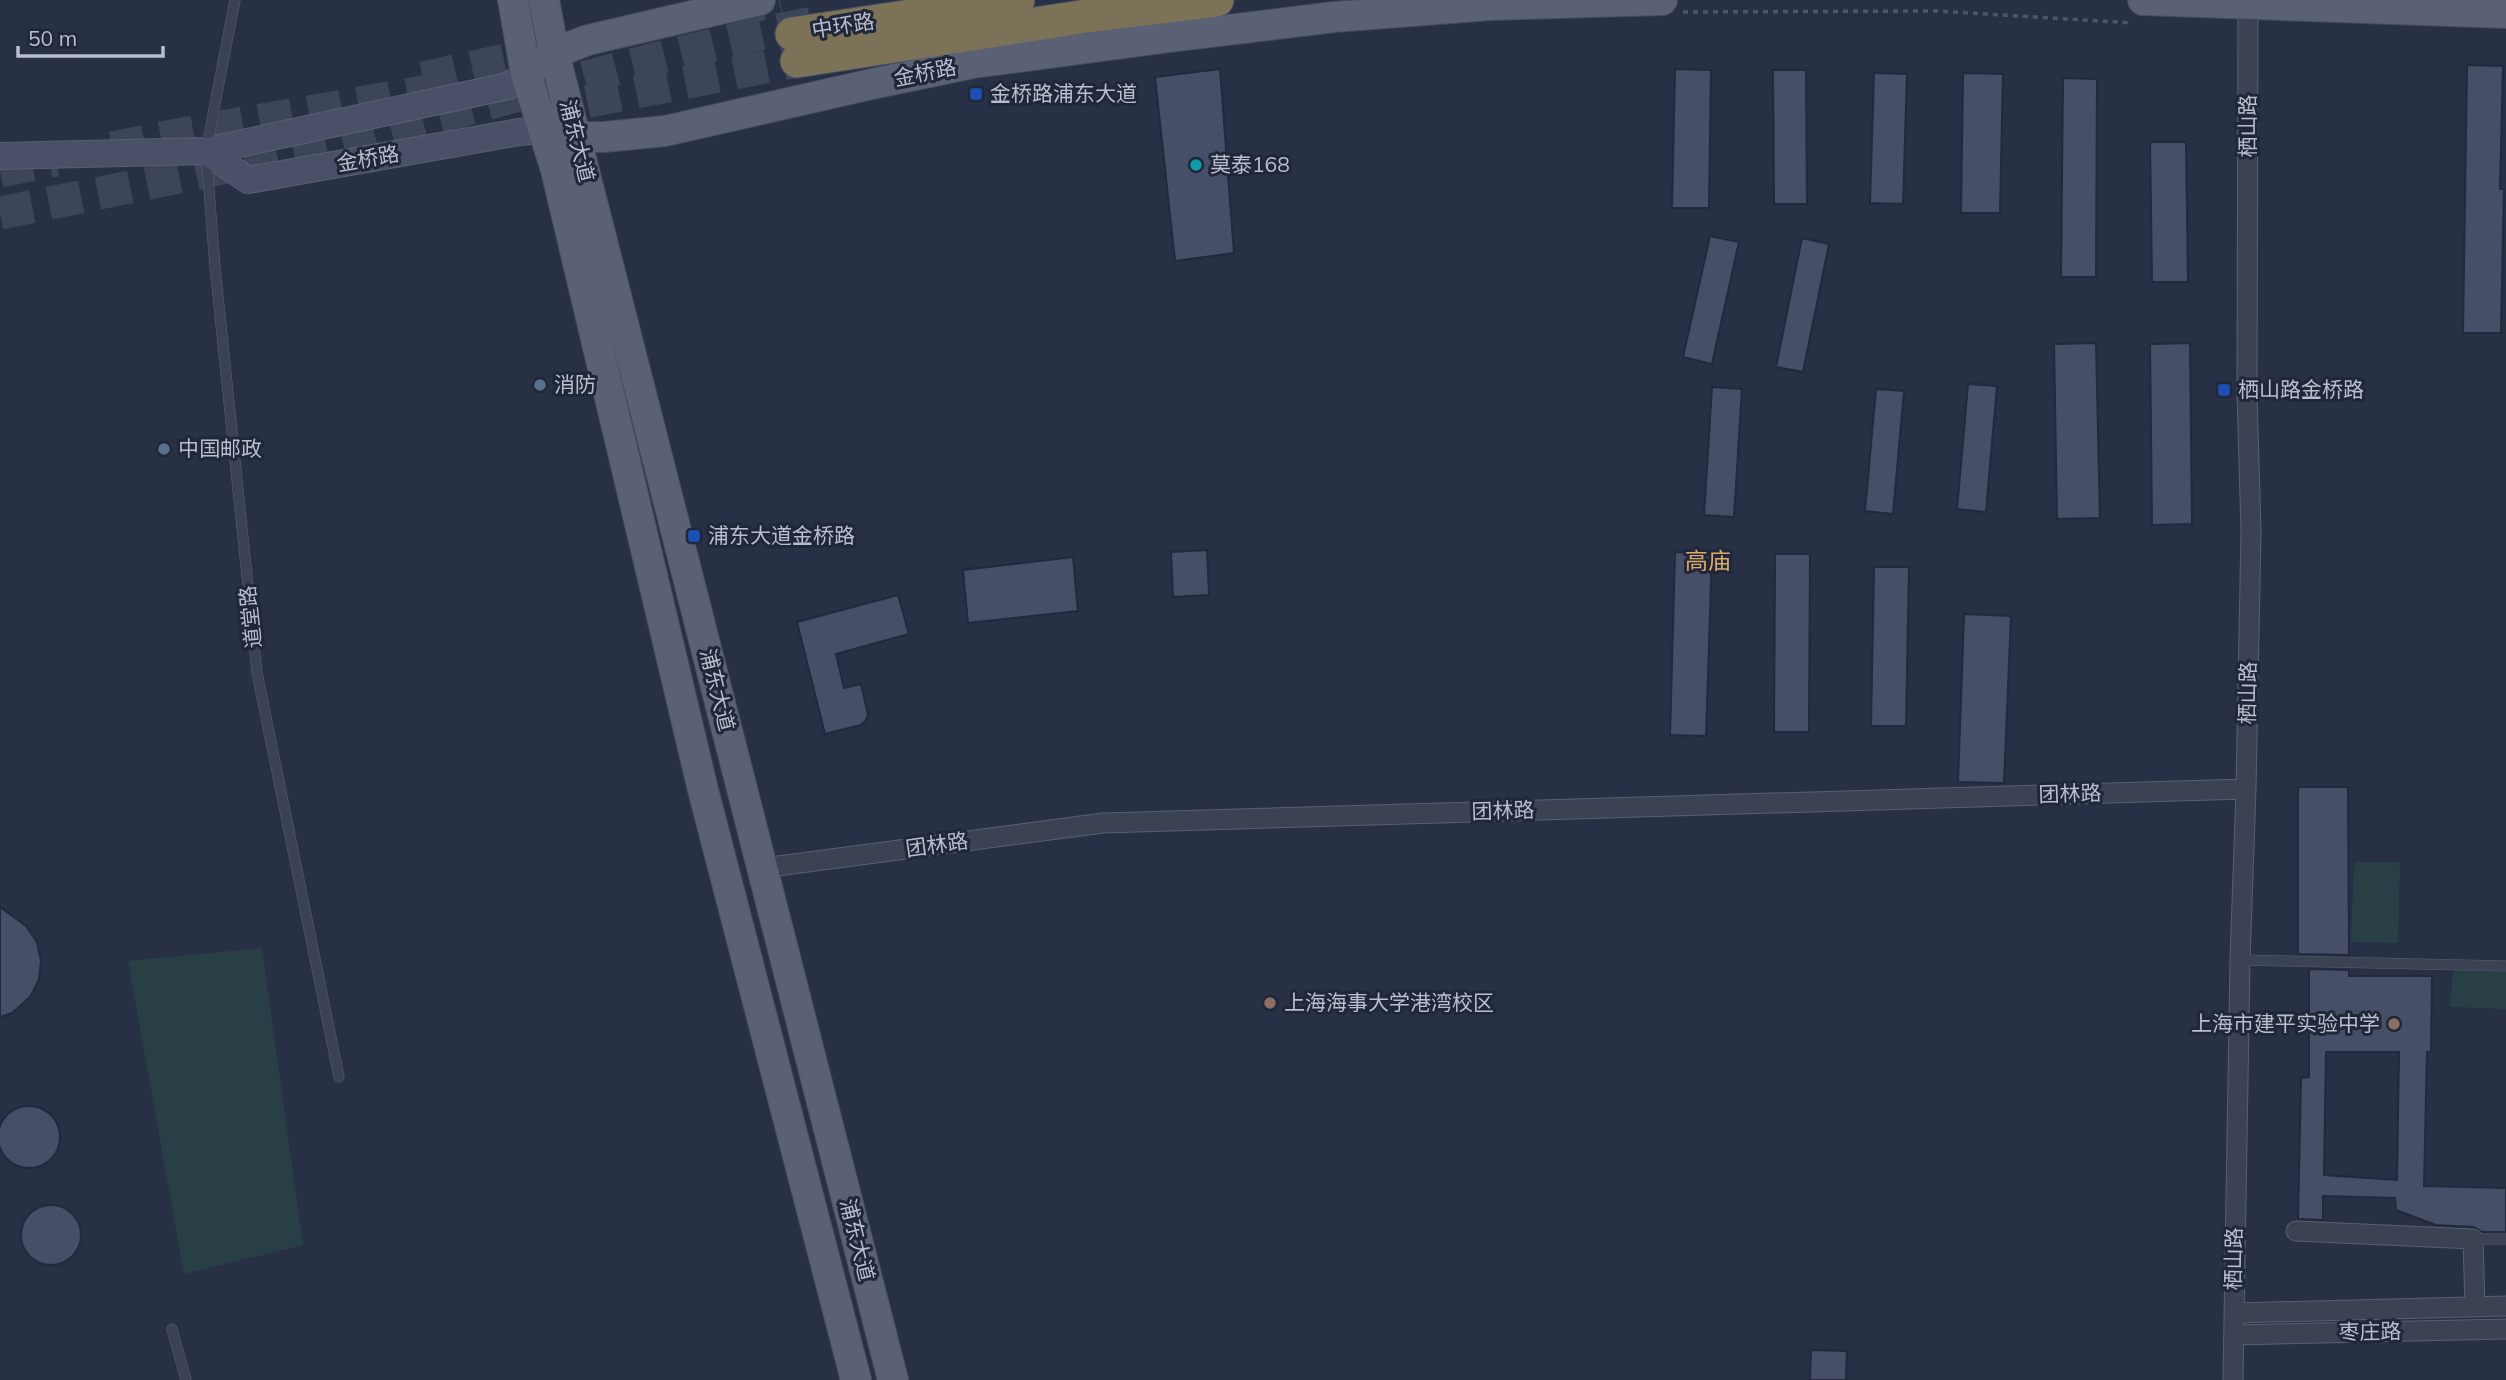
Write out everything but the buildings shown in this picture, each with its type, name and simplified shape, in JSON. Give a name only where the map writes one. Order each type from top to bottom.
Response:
[{"type":"highway","name":"中环路","points":[[1018,0],[795,47],[1060,20],[1217,0]]},
{"type":"main road","name":"浦东大道","points":[[513,0],[526,74],[556,170],[703,790],[856,1380]]},
{"type":"main road","name":"浦东大道","points":[[544,0],[554,53],[893,1380]]},
{"type":"main road","name":"金桥路","points":[[526,74],[554,53],[588,40],[760,0]]},
{"type":"main road","name":"金桥路","points":[[543,130],[576,137],[665,131],[973,63],[1334,18],[1491,5],[1669,6]]},
{"type":"main road","points":[[2139,12],[2248,5],[2506,13]]},
{"type":"street","name":"栖山路","points":[[2233,1380],[2250,531],[2247,394],[2248,5]]},
{"type":"street","name":"金桥路","points":[[0,156],[206,150],[508,86],[526,74]]},
{"type":"street","name":"金桥路","points":[[206,150],[247,180],[543,130]]},
{"type":"street","name":"团林路","points":[[762,868],[1103,823],[2246,789]]},
{"type":"street","points":[[2296,1231],[2473,1239],[2475,1307]]},
{"type":"street","name":"枣庄路","points":[[2234,1313],[2506,1306]]},
{"type":"street","name":"枣庄路","points":[[2234,1335],[2506,1329]]},
{"type":"lane","name":"道堂路","points":[[235,0],[206,150],[215,267],[257,673],[339,1077]]},
{"type":"lane","points":[[2240,960],[2506,966]]},
{"type":"lane","points":[[2473,1239],[2506,1239]]},
{"type":"lane","points":[[172,1329],[186,1380]]},
{"type":"path","points":[[1669,6],[2139,12]]},
{"type":"shaded area","points":[[2354,862],[2400,862],[2398,943],[2351,942]]},
{"type":"shaded area","points":[[262,948],[303,1245],[184,1274],[128,961]]},
{"type":"shaded area","points":[[2453,971],[2506,972],[2506,1009],[2450,1007]]},
{"type":"tunnel","points":[[730,11],[780,0]]},
{"type":"tunnel","points":[[0,213],[340,142],[656,59],[818,22]]},
{"type":"tunnel","points":[[423,78],[551,50]]},
{"type":"tunnel","points":[[538,111],[797,61]]},
{"type":"tunnel","points":[[112,148],[452,87]]},
{"type":"tunnel","points":[[0,171],[56,160]]},
{"type":"place","name":"金桥路浦东大道","points":[[976,94]]},
{"type":"place","name":"莫泰168","points":[[1196,165]]},
{"type":"place","name":"消防","points":[[540,385]]},
{"type":"place","name":"栖山路金桥路","points":[[2224,390]]},
{"type":"place","name":"中国邮政","points":[[164,449]]},
{"type":"place","name":"浦东大道金桥路","points":[[694,536]]},
{"type":"place","name":"上海海事大学港湾校区","points":[[1270,1003]]},
{"type":"place","name":"上海市建平实验中学","points":[[2394,1024]]},
{"type":"district","name":"高庙","points":[[1708,561]]}]
